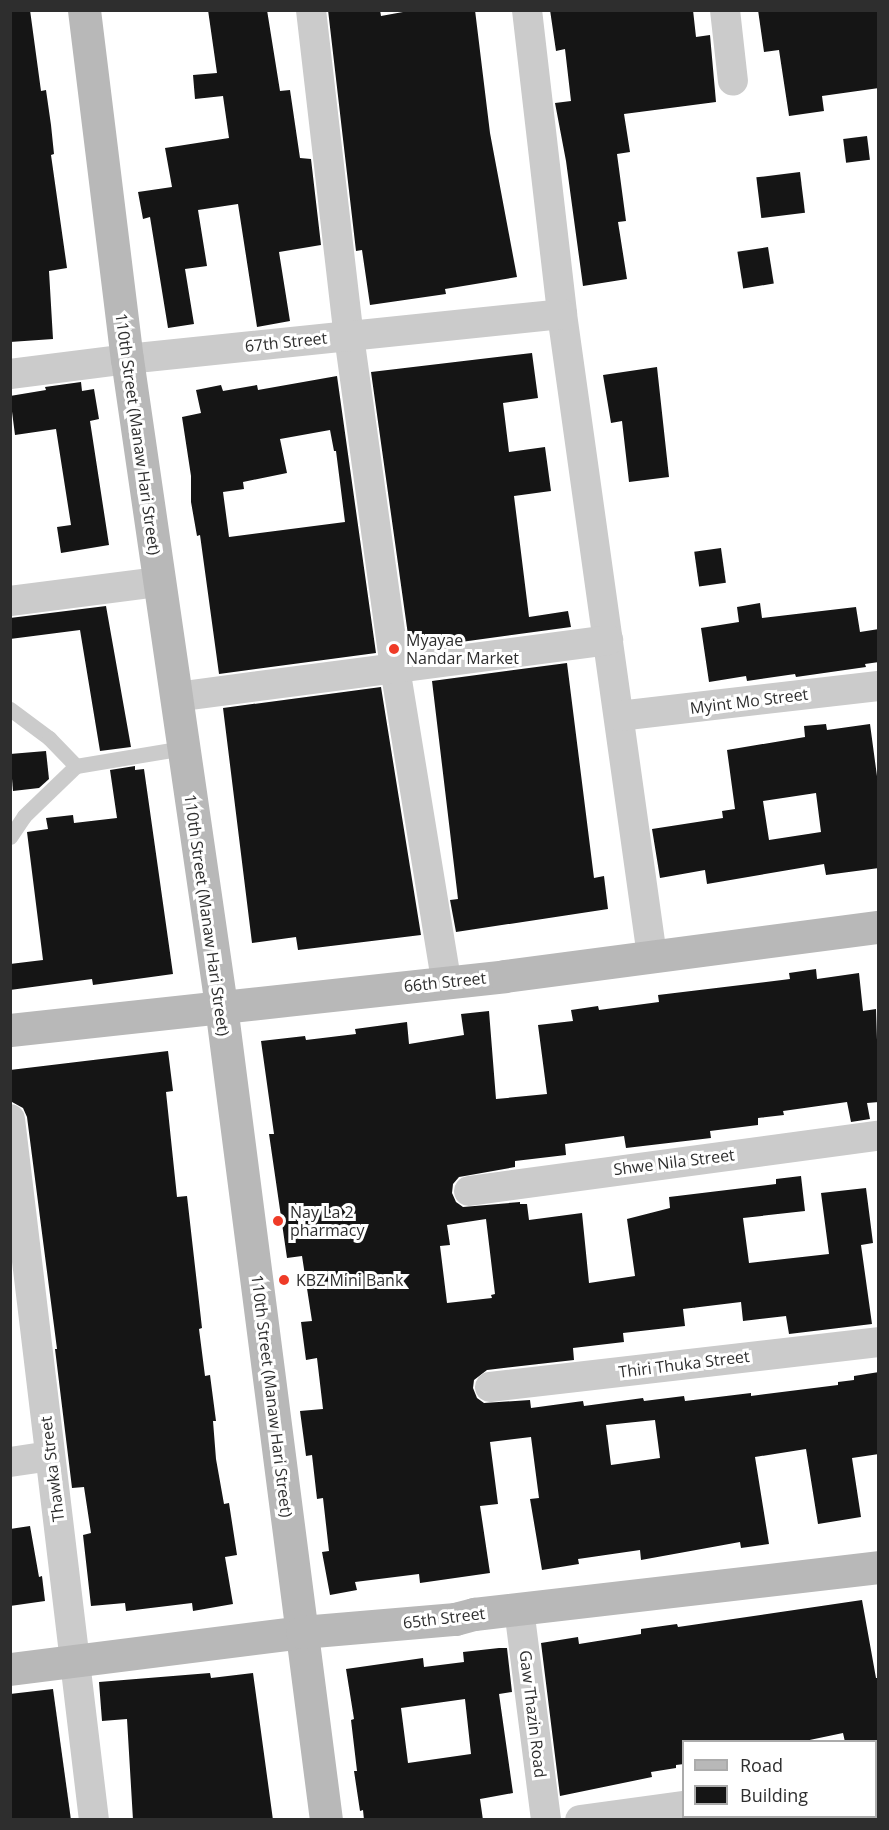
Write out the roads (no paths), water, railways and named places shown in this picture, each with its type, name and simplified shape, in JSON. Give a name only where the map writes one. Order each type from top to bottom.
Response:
[{"type":"main road","name":"110th Street (Manaw Hari Street)","points":[[84,10],[127,359],[221,1006],[326,1820]]},
{"type":"main road","name":"66th Street","points":[[10,1030],[446,981],[879,927]]},
{"type":"main road","name":"65th Street","points":[[10,1670],[302,1632],[455,1620],[474,1614],[879,1567]]},
{"type":"street","points":[[310,10],[349,336],[394,668],[446,981]]},
{"type":"street","points":[[527,10],[562,314],[652,956]]},
{"type":"street","points":[[725,10],[734,81]]},
{"type":"street","name":"67th Street","points":[[10,374],[127,359],[562,314]]},
{"type":"street","points":[[10,601],[159,582]]},
{"type":"street","points":[[176,697],[608,640]]},
{"type":"street","name":"Myint Mo Street","points":[[619,716],[879,686]]},
{"type":"street","name":"Thawka Street","points":[[10,1119],[19,1249],[50,1456],[94,1820]]},
{"type":"street","name":"Shwe Nila Street","points":[[469,1191],[879,1136]]},
{"type":"street","name":"Thiri Thuka Street","points":[[490,1387],[879,1342]]},
{"type":"street","points":[[10,1462],[50,1456]]},
{"type":"street","name":"Gaw Thazin Road","points":[[519,1609],[546,1820]]},
{"type":"street","points":[[580,1820],[682,1806]]},
{"type":"lane","points":[[10,709],[49,738],[76,766]]},
{"type":"lane","points":[[10,837],[24,816],[76,766],[184,748]]},
{"type":"place","name":"Myayae Nandar Market","points":[[394,649]]},
{"type":"place","name":"Nay La 2 pharmacy","points":[[278,1221]]},
{"type":"place","name":"KBZ Mini Bank","points":[[284,1280]]}]
